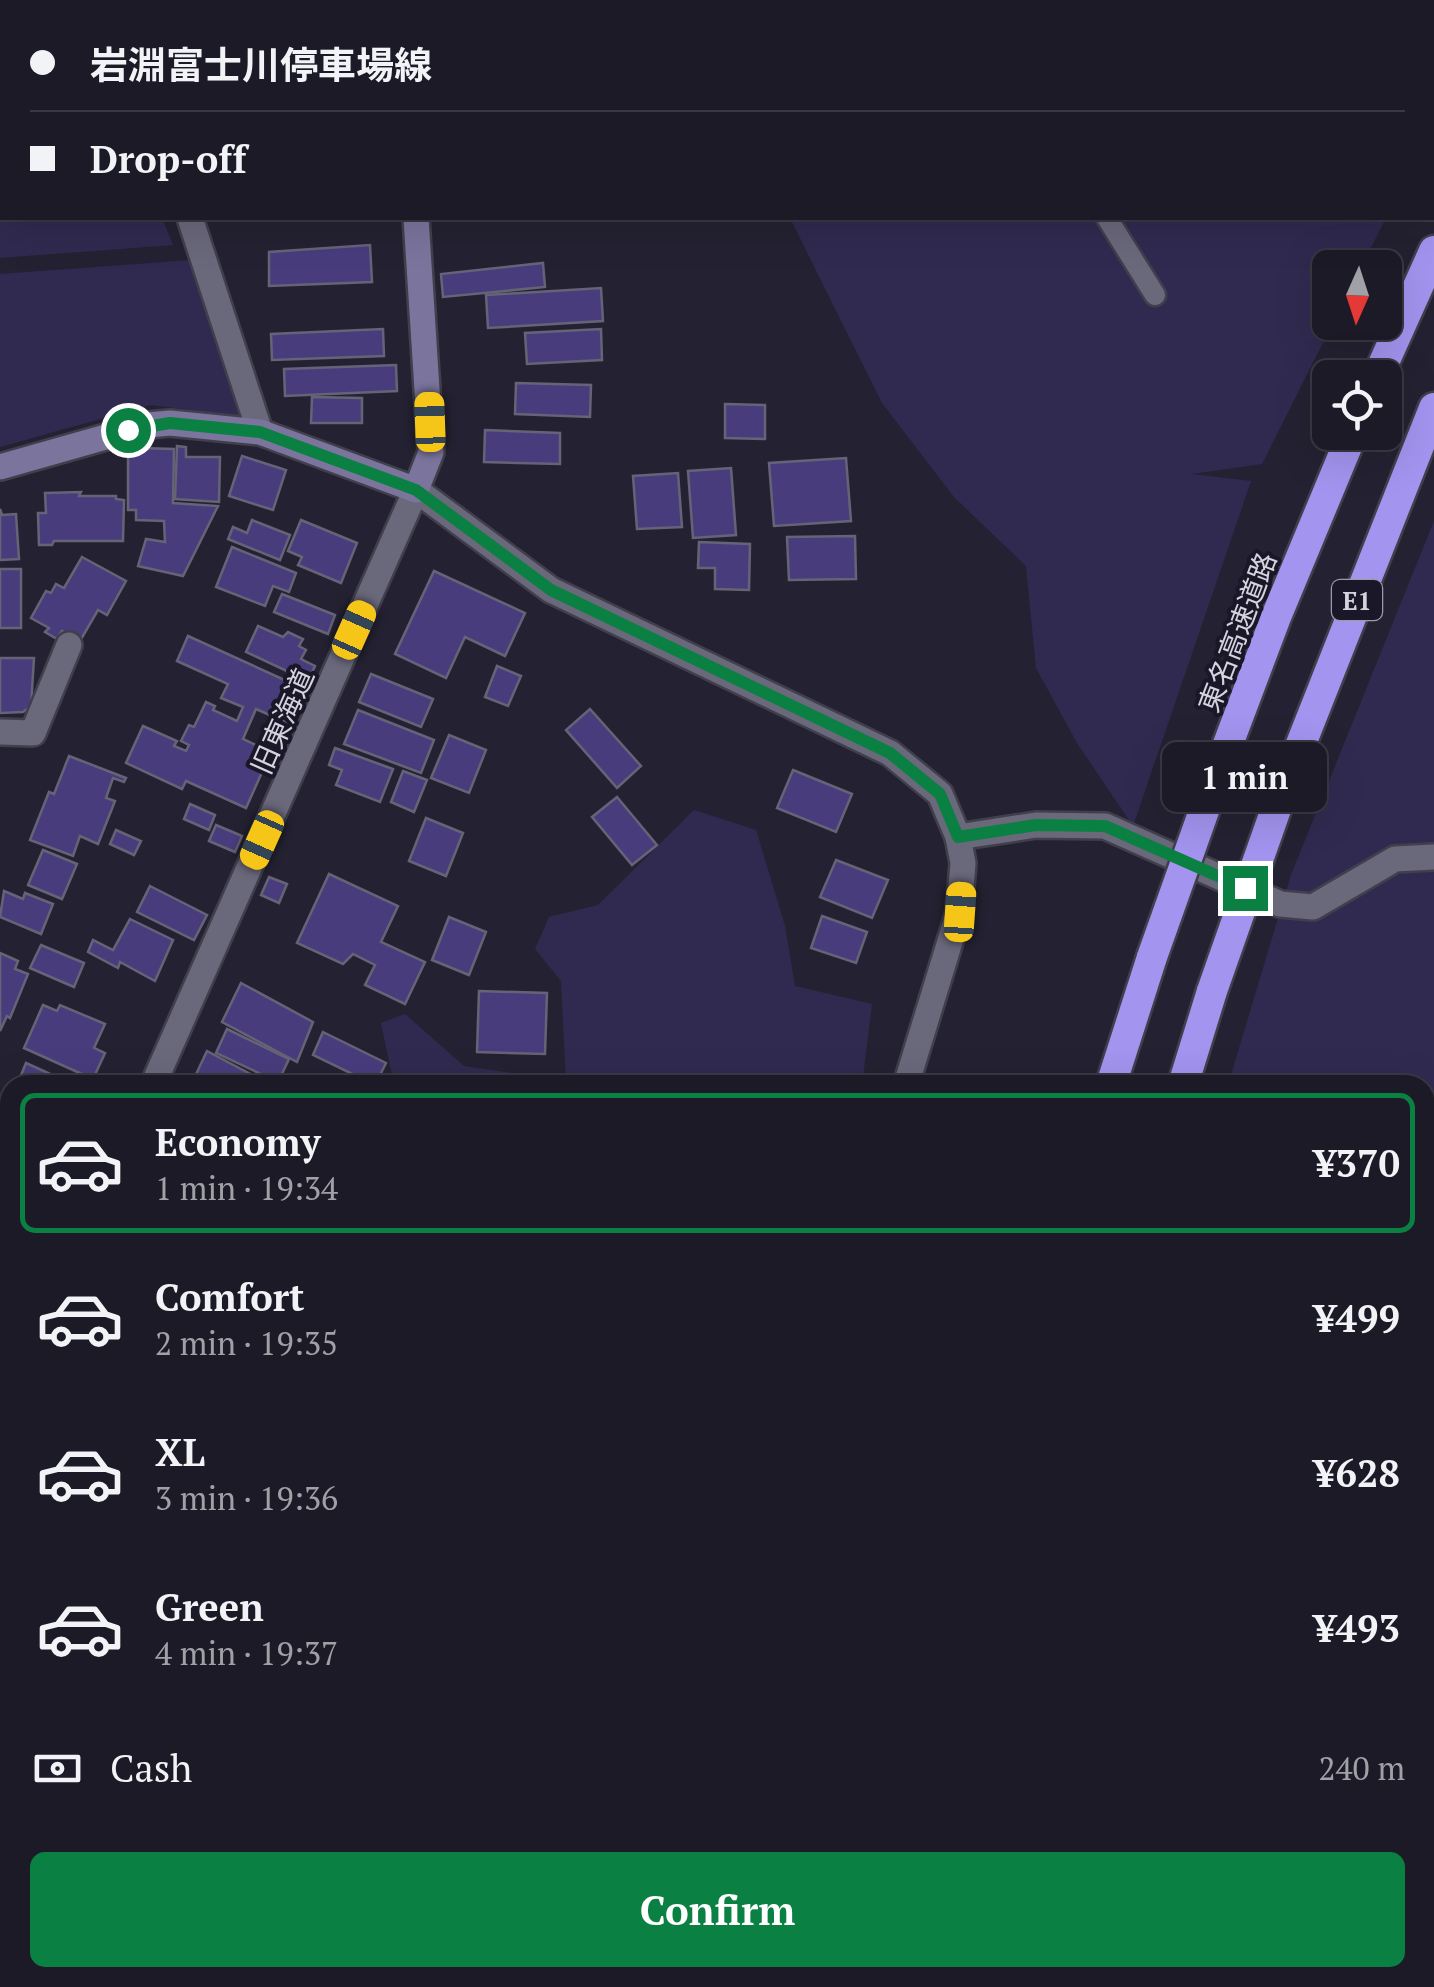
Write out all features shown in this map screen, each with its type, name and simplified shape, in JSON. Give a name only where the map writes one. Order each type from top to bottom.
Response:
[{"type":"highway","points":[[1385,360],[1434,251]]},
{"type":"highway","name":"E1","points":[[1186,1075],[1282,792],[1434,408]]},
{"type":"highway","name":"東名高速道路","points":[[1114,1075],[1222,760],[1346,450]]},
{"type":"main road","points":[[0,466],[148,425],[170,423],[260,432],[416,490],[431,452],[416,220]]},
{"type":"street","points":[[191,220],[260,432]]},
{"type":"street","points":[[416,490],[551,590],[890,753],[940,794],[958,837],[963,863],[960,912],[909,1075]]},
{"type":"street","name":"旧東海道","points":[[157,1075],[416,490]]},
{"type":"street","points":[[0,732],[33,733],[69,646]]},
{"type":"street","points":[[958,837],[1036,825],[1105,826],[1280,904],[1313,907],[1395,860],[1434,857]]},
{"type":"lane","points":[[1108,220],[1155,295]]},
{"type":"shaded area","points":[[0,220],[163,220],[173,245],[0,258]]},
{"type":"shaded area","points":[[791,220],[1385,220],[1370,250],[1312,250],[1312,340],[1324,340],[1262,464],[1191,474],[1251,481],[1133,826],[1077,743],[1036,668],[1026,566],[954,497],[882,403]]},
{"type":"shaded area","points":[[206,259],[242,416],[150,405],[0,447],[0,274]]},
{"type":"shaded area","points":[[1434,521],[1434,1075],[1231,1075],[1291,875]]},
{"type":"shaded area","points":[[694,810],[756,830],[785,926],[795,986],[872,1004],[863,1075],[566,1075],[561,981],[535,949],[549,917],[598,905]]},
{"type":"shaded area","points":[[405,1014],[464,1066],[525,1075],[392,1075],[381,1023]]},
{"type":"building","points":[[370,245],[372,282],[269,286],[269,252]]},
{"type":"building","points":[[543,263],[545,287],[443,297],[441,274]]},
{"type":"building","points":[[601,288],[603,321],[488,328],[486,295]]},
{"type":"building","points":[[383,329],[384,356],[272,360],[271,334]]},
{"type":"building","points":[[601,329],[602,360],[527,364],[525,333]]},
{"type":"building","points":[[396,365],[397,391],[285,396],[284,369]]},
{"type":"building","points":[[516,383],[591,385],[590,417],[515,414]]},
{"type":"building","points":[[312,397],[362,398],[362,423],[311,423]]},
{"type":"building","points":[[725,404],[765,405],[765,439],[725,438]]},
{"type":"building","points":[[485,430],[560,433],[560,464],[484,462]]},
{"type":"building","points":[[177,446],[186,447],[186,457],[220,457],[219,502],[175,499]]},
{"type":"building","points":[[140,448],[174,449],[173,503],[218,506],[183,576],[138,566],[146,539],[165,542],[164,521],[136,520],[136,510],[128,510],[128,457]]},
{"type":"building","points":[[242,456],[286,470],[273,510],[229,496]]},
{"type":"building","points":[[846,458],[851,521],[774,526],[769,463]]},
{"type":"building","points":[[731,468],[736,535],[693,538],[688,471]]},
{"type":"building","points":[[678,473],[682,527],[637,529],[633,476]]},
{"type":"building","points":[[81,492],[79,496],[116,496],[124,500],[123,541],[54,541],[52,545],[39,545],[38,513],[46,513],[45,493]]},
{"type":"building","points":[[0,509],[2,515],[16,514],[19,559],[0,560]]},
{"type":"building","points":[[252,520],[290,535],[280,560],[228,539],[233,527],[247,533]]},
{"type":"building","points":[[301,520],[357,543],[341,583],[298,565],[302,557],[288,551]]},
{"type":"building","points":[[855,536],[856,579],[789,580],[787,537]]},
{"type":"building","points":[[699,542],[750,544],[749,590],[715,589],[715,568],[698,568]]},
{"type":"building","points":[[232,547],[296,573],[289,592],[273,586],[265,606],[216,587]]},
{"type":"building","points":[[82,557],[126,581],[107,615],[98,610],[80,641],[62,631],[57,639],[45,632],[49,628],[31,618],[46,591],[51,593],[56,584],[64,588]]},
{"type":"building","points":[[0,569],[21,569],[21,628],[0,628]]},
{"type":"building","points":[[434,571],[525,613],[505,656],[465,637],[446,678],[395,654]]},
{"type":"building","points":[[282,594],[335,615],[328,634],[274,612]]},
{"type":"building","points":[[258,626],[283,637],[288,632],[303,639],[299,646],[306,650],[301,659],[315,666],[308,681],[246,652]]},
{"type":"building","points":[[188,636],[300,687],[300,697],[288,723],[256,709],[243,739],[271,752],[246,808],[186,781],[182,789],[126,763],[143,726],[177,741],[174,746],[186,751],[189,745],[181,741],[189,725],[194,727],[206,702],[215,706],[213,710],[237,721],[243,707],[221,698],[228,684],[177,661]]},
{"type":"building","points":[[0,658],[34,658],[31,706],[23,712],[0,713]]},
{"type":"building","points":[[497,666],[521,676],[508,706],[485,697]]},
{"type":"building","points":[[371,674],[433,699],[421,727],[359,702]]},
{"type":"building","points":[[590,709],[641,766],[617,788],[566,730]]},
{"type":"building","points":[[358,710],[434,740],[421,773],[344,744]]},
{"type":"building","points":[[449,735],[486,750],[469,793],[431,778]]},
{"type":"building","points":[[335,748],[393,769],[380,802],[336,785],[342,770],[329,765]]},
{"type":"building","points":[[69,756],[126,778],[124,782],[113,778],[106,798],[115,801],[98,844],[80,836],[73,856],[30,840]]},
{"type":"building","points":[[793,770],[852,794],[836,832],[777,808]]},
{"type":"building","points":[[403,771],[427,780],[414,812],[391,802]]},
{"type":"building","points":[[617,797],[657,845],[632,865],[592,817]]},
{"type":"building","points":[[190,804],[215,815],[209,830],[184,819]]},
{"type":"building","points":[[426,818],[463,833],[446,876],[409,861]]},
{"type":"building","points":[[216,825],[242,836],[235,852],[209,841]]},
{"type":"building","points":[[116,830],[141,841],[134,855],[110,844]]},
{"type":"building","points":[[43,850],[77,864],[62,899],[28,885]]},
{"type":"building","points":[[836,860],[888,880],[872,918],[820,897]]},
{"type":"building","points":[[329,874],[398,906],[381,942],[425,962],[405,1004],[365,985],[375,965],[353,954],[343,964],[297,943]]},
{"type":"building","points":[[269,877],[287,884],[279,903],[261,895]]},
{"type":"building","points":[[150,886],[207,915],[194,940],[137,912]]},
{"type":"building","points":[[4,891],[23,899],[25,893],[53,904],[41,934],[0,917]]},
{"type":"building","points":[[822,916],[867,932],[856,963],[811,948]]},
{"type":"building","points":[[449,917],[486,932],[469,975],[432,960]]},
{"type":"building","points":[[130,919],[173,940],[155,981],[120,962],[118,968],[88,952],[93,940],[113,950]]},
{"type":"building","points":[[41,945],[84,963],[74,987],[30,968]]},
{"type":"building","points":[[0,953],[18,961],[15,969],[28,974],[10,1018],[7,1016],[0,1031]]},
{"type":"building","points":[[241,983],[313,1022],[297,1062],[222,1022]]},
{"type":"building","points":[[479,991],[547,993],[545,1054],[477,1052]]},
{"type":"building","points":[[43,1005],[57,1011],[60,1005],[105,1024],[94,1048],[105,1053],[95,1075],[84,1075],[24,1048]]},
{"type":"building","points":[[227,1029],[289,1059],[281,1075],[263,1075],[216,1053]]},
{"type":"building","points":[[323,1032],[386,1063],[380,1075],[354,1075],[313,1055]]},
{"type":"building","points":[[207,1051],[252,1075],[196,1075]]},
{"type":"building","points":[[26,1063],[53,1075],[21,1075]]},
{"type":"route","points":[[128,430],[170,423],[260,432],[416,490],[551,590],[890,753],[940,794],[958,837],[1036,825],[1105,826],[1245,888]]}]
